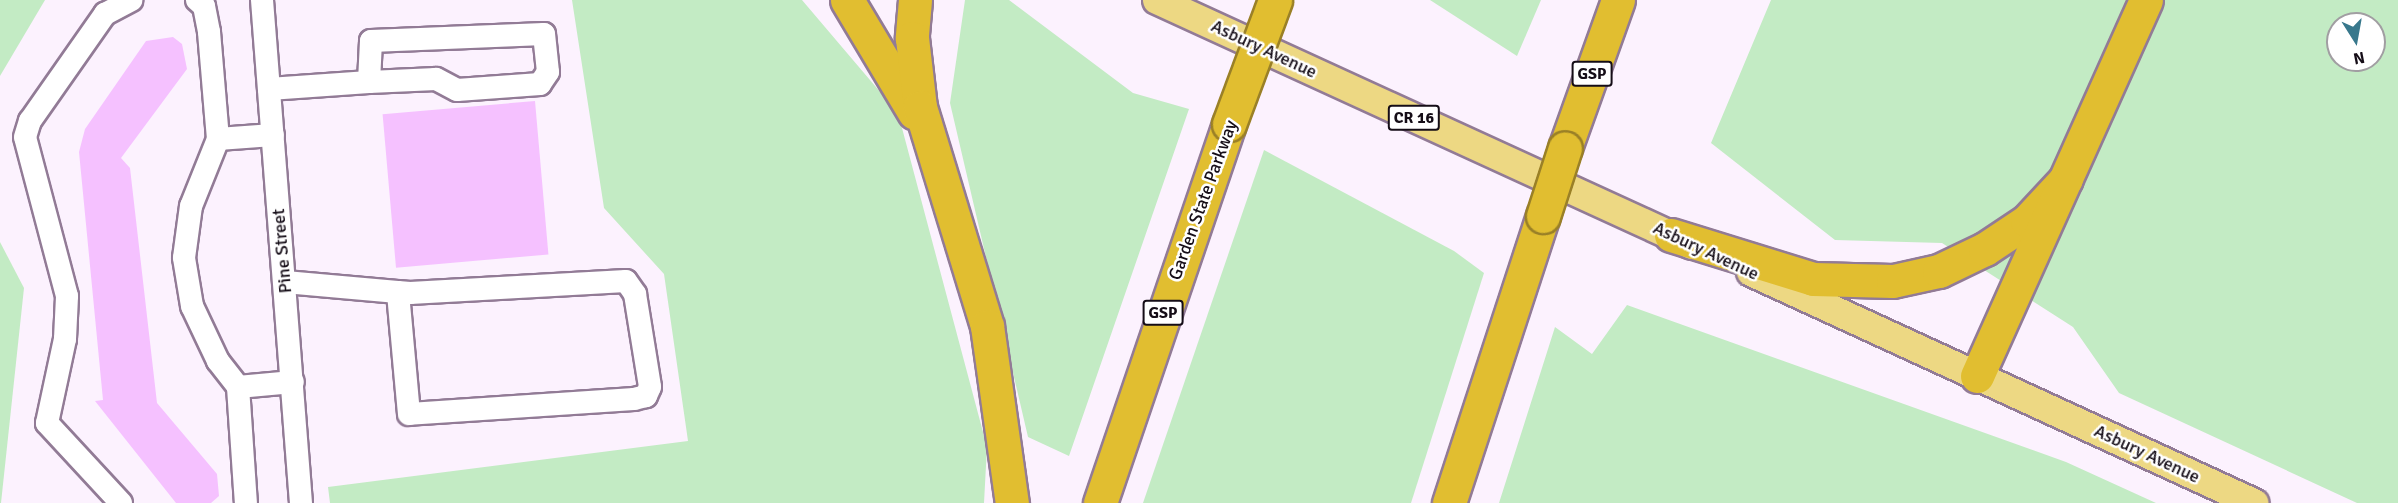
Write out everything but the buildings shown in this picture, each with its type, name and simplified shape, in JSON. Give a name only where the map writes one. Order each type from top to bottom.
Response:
[{"type":"highway","points":[[847,0],[926,133]]},
{"type":"highway","points":[[915,0],[913,60],[926,133],[980,295],[1000,399],[1012,503]]},
{"type":"highway","name":"Garden State Parkway","points":[[1100,503],[1229,124],[1275,0]]},
{"type":"highway","name":"GSP","points":[[1449,503],[1565,148],[1618,0]]},
{"type":"highway","points":[[1977,376],[2146,0]]},
{"type":"highway","points":[[1671,235],[1813,279],[1893,281],[1939,271],[1985,249],[2027,220],[2066,179]]},
{"type":"main road","name":"Asbury Avenue","points":[[1157,0],[2254,503]]},
{"type":"street","points":[[121,503],[47,423],[65,339],[67,296],[25,137],[30,121],[105,14],[131,0]]},
{"type":"street","points":[[197,0],[204,6],[209,32],[218,139],[191,206],[184,258],[192,306],[218,361],[238,387],[246,503]]},
{"type":"street","name":"Pine Street","points":[[262,0],[301,503]]},
{"type":"street","points":[[269,89],[436,79],[457,90],[540,84],[548,72],[544,34],[371,41],[369,82]]},
{"type":"street","points":[[218,139],[273,135]]},
{"type":"street","points":[[285,282],[398,292],[626,280],[635,294],[650,387],[646,396],[634,399],[409,414],[398,292]]},
{"type":"street","points":[[238,387],[293,381]]},
{"type":"green space","points":[[0,0],[45,0],[0,76]]},
{"type":"green space","points":[[572,0],[802,0],[898,113],[987,447],[984,503],[330,503],[328,487],[688,441],[664,274],[604,208]]},
{"type":"green space","points":[[965,0],[1009,0],[1133,93],[1189,109],[1069,456],[1028,437],[950,103]]},
{"type":"green space","points":[[1430,0],[1541,0],[1517,56]]},
{"type":"green space","points":[[1771,0],[2398,0],[2398,503],[2357,503],[2119,393],[2073,327],[1942,243],[1835,240],[1711,143]]},
{"type":"green space","points":[[1264,150],[1454,251],[1484,273],[1411,503],[1143,503]]},
{"type":"green space","points":[[0,242],[24,288],[1,503],[0,503]]},
{"type":"green space","points":[[1627,305],[2066,462],[2156,503],[1499,503],[1555,327],[1592,354]]}]
